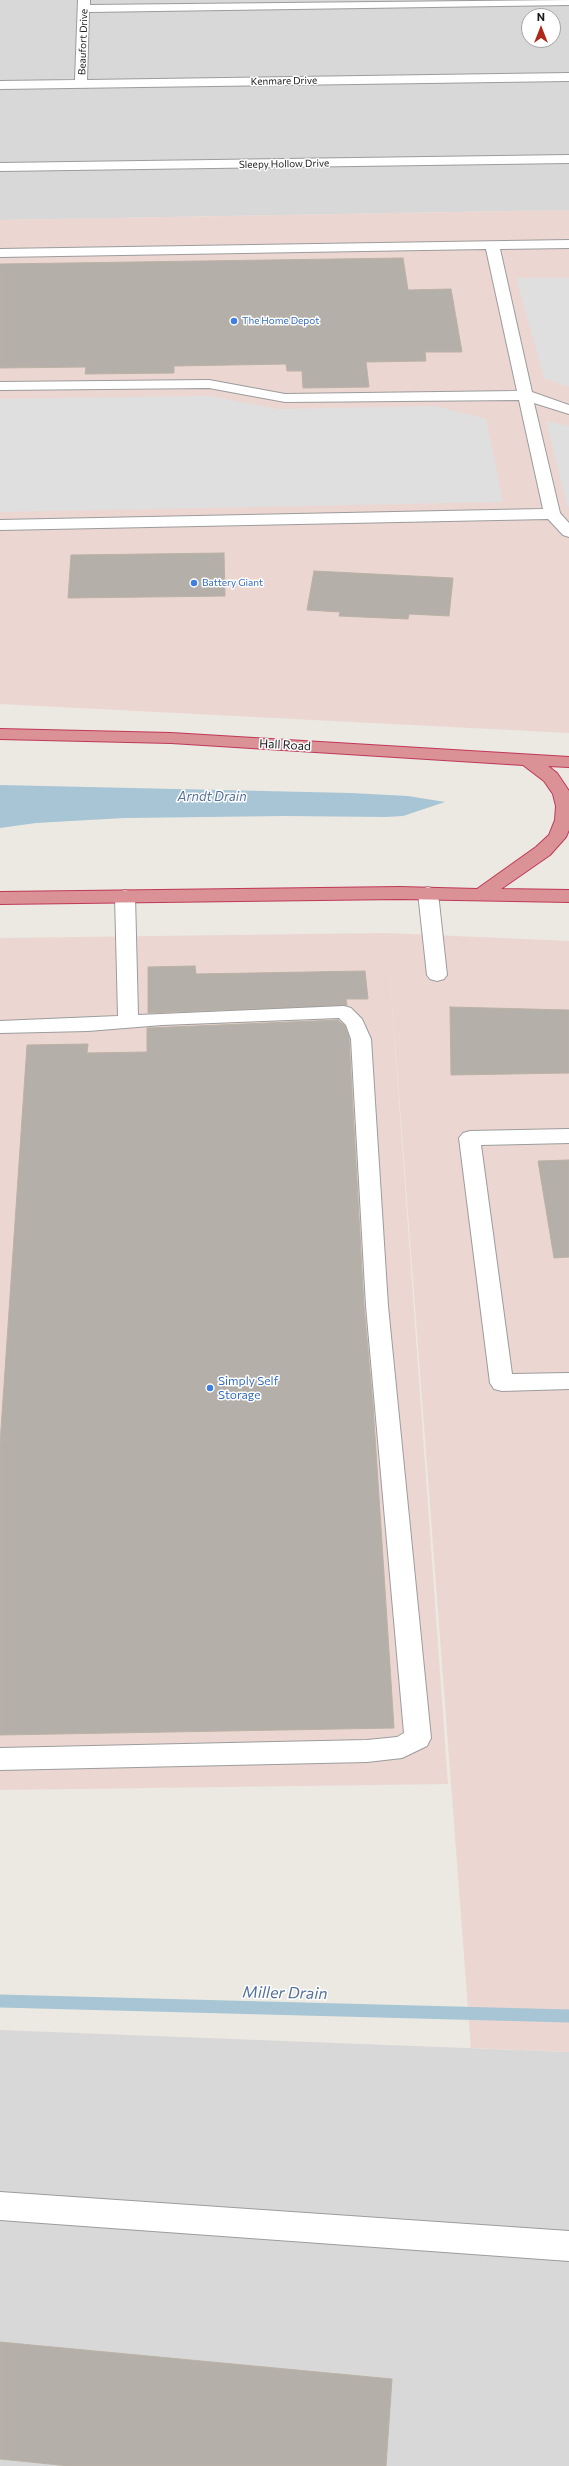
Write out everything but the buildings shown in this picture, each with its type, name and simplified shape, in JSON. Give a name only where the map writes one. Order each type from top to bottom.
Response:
[{"type":"highway","name":"Hall Road","points":[[0,734],[171,738],[569,762]]},
{"type":"highway","points":[[483,893],[542,851],[557,837],[564,820],[565,806],[562,794],[551,777],[527,759]]},
{"type":"highway","points":[[0,898],[428,893],[569,896]]},
{"type":"street","points":[[84,4],[569,2]]},
{"type":"street","name":"Beaufort Drive","points":[[81,84],[84,4]]},
{"type":"street","name":"Kenmare Drive","points":[[0,85],[569,77]]},
{"type":"street","name":"Sleepy Hollow Drive","points":[[0,167],[569,159]]},
{"type":"street","points":[[0,254],[569,244]]},
{"type":"street","points":[[492,245],[552,514],[569,532]]},
{"type":"street","points":[[0,386],[208,384],[285,398],[525,395],[569,410]]},
{"type":"street","points":[[0,525],[552,514]]},
{"type":"street","points":[[428,893],[436,975]]},
{"type":"street","points":[[125,896],[128,1022]]},
{"type":"street","points":[[0,1027],[88,1025],[344,1012],[356,1023],[361,1039],[377,1306],[418,1738],[402,1747],[367,1751],[0,1759]]},
{"type":"street","points":[[569,1136],[470,1138],[502,1383],[569,1381]]},
{"type":"street","points":[[0,2206],[569,2246]]},
{"type":"shaded area","points":[[0,0],[569,0],[569,210],[0,220]]},
{"type":"shaded area","points":[[569,210],[569,733],[0,704],[0,220]]},
{"type":"shaded area","points":[[516,278],[569,278],[569,387],[544,378]]},
{"type":"shaded area","points":[[209,396],[278,409],[435,406],[486,419],[503,502],[0,512],[0,399]]},
{"type":"shaded area","points":[[546,421],[569,426],[569,508],[567,505]]},
{"type":"shaded area","name":"Simply Self Storage","points":[[387,933],[569,941],[569,2052],[471,2048],[389,962],[448,1784],[0,1790],[0,938]]},
{"type":"shaded area","points":[[0,2030],[569,2052],[569,2466],[0,2466]]},
{"type":"water","name":"Arndt Drain","points":[[0,785],[351,793],[408,796],[445,802],[403,816],[386,817],[285,816],[124,818],[36,823],[0,828]]},
{"type":"waterway","name":"Miller Drain","points":[[0,2001],[569,2016]]},
{"type":"place","name":"The Home Depot","points":[[234,321]]},
{"type":"place","name":"Battery Giant","points":[[194,583]]},
{"type":"place","name":"Simply Self Storage","points":[[210,1388]]}]
